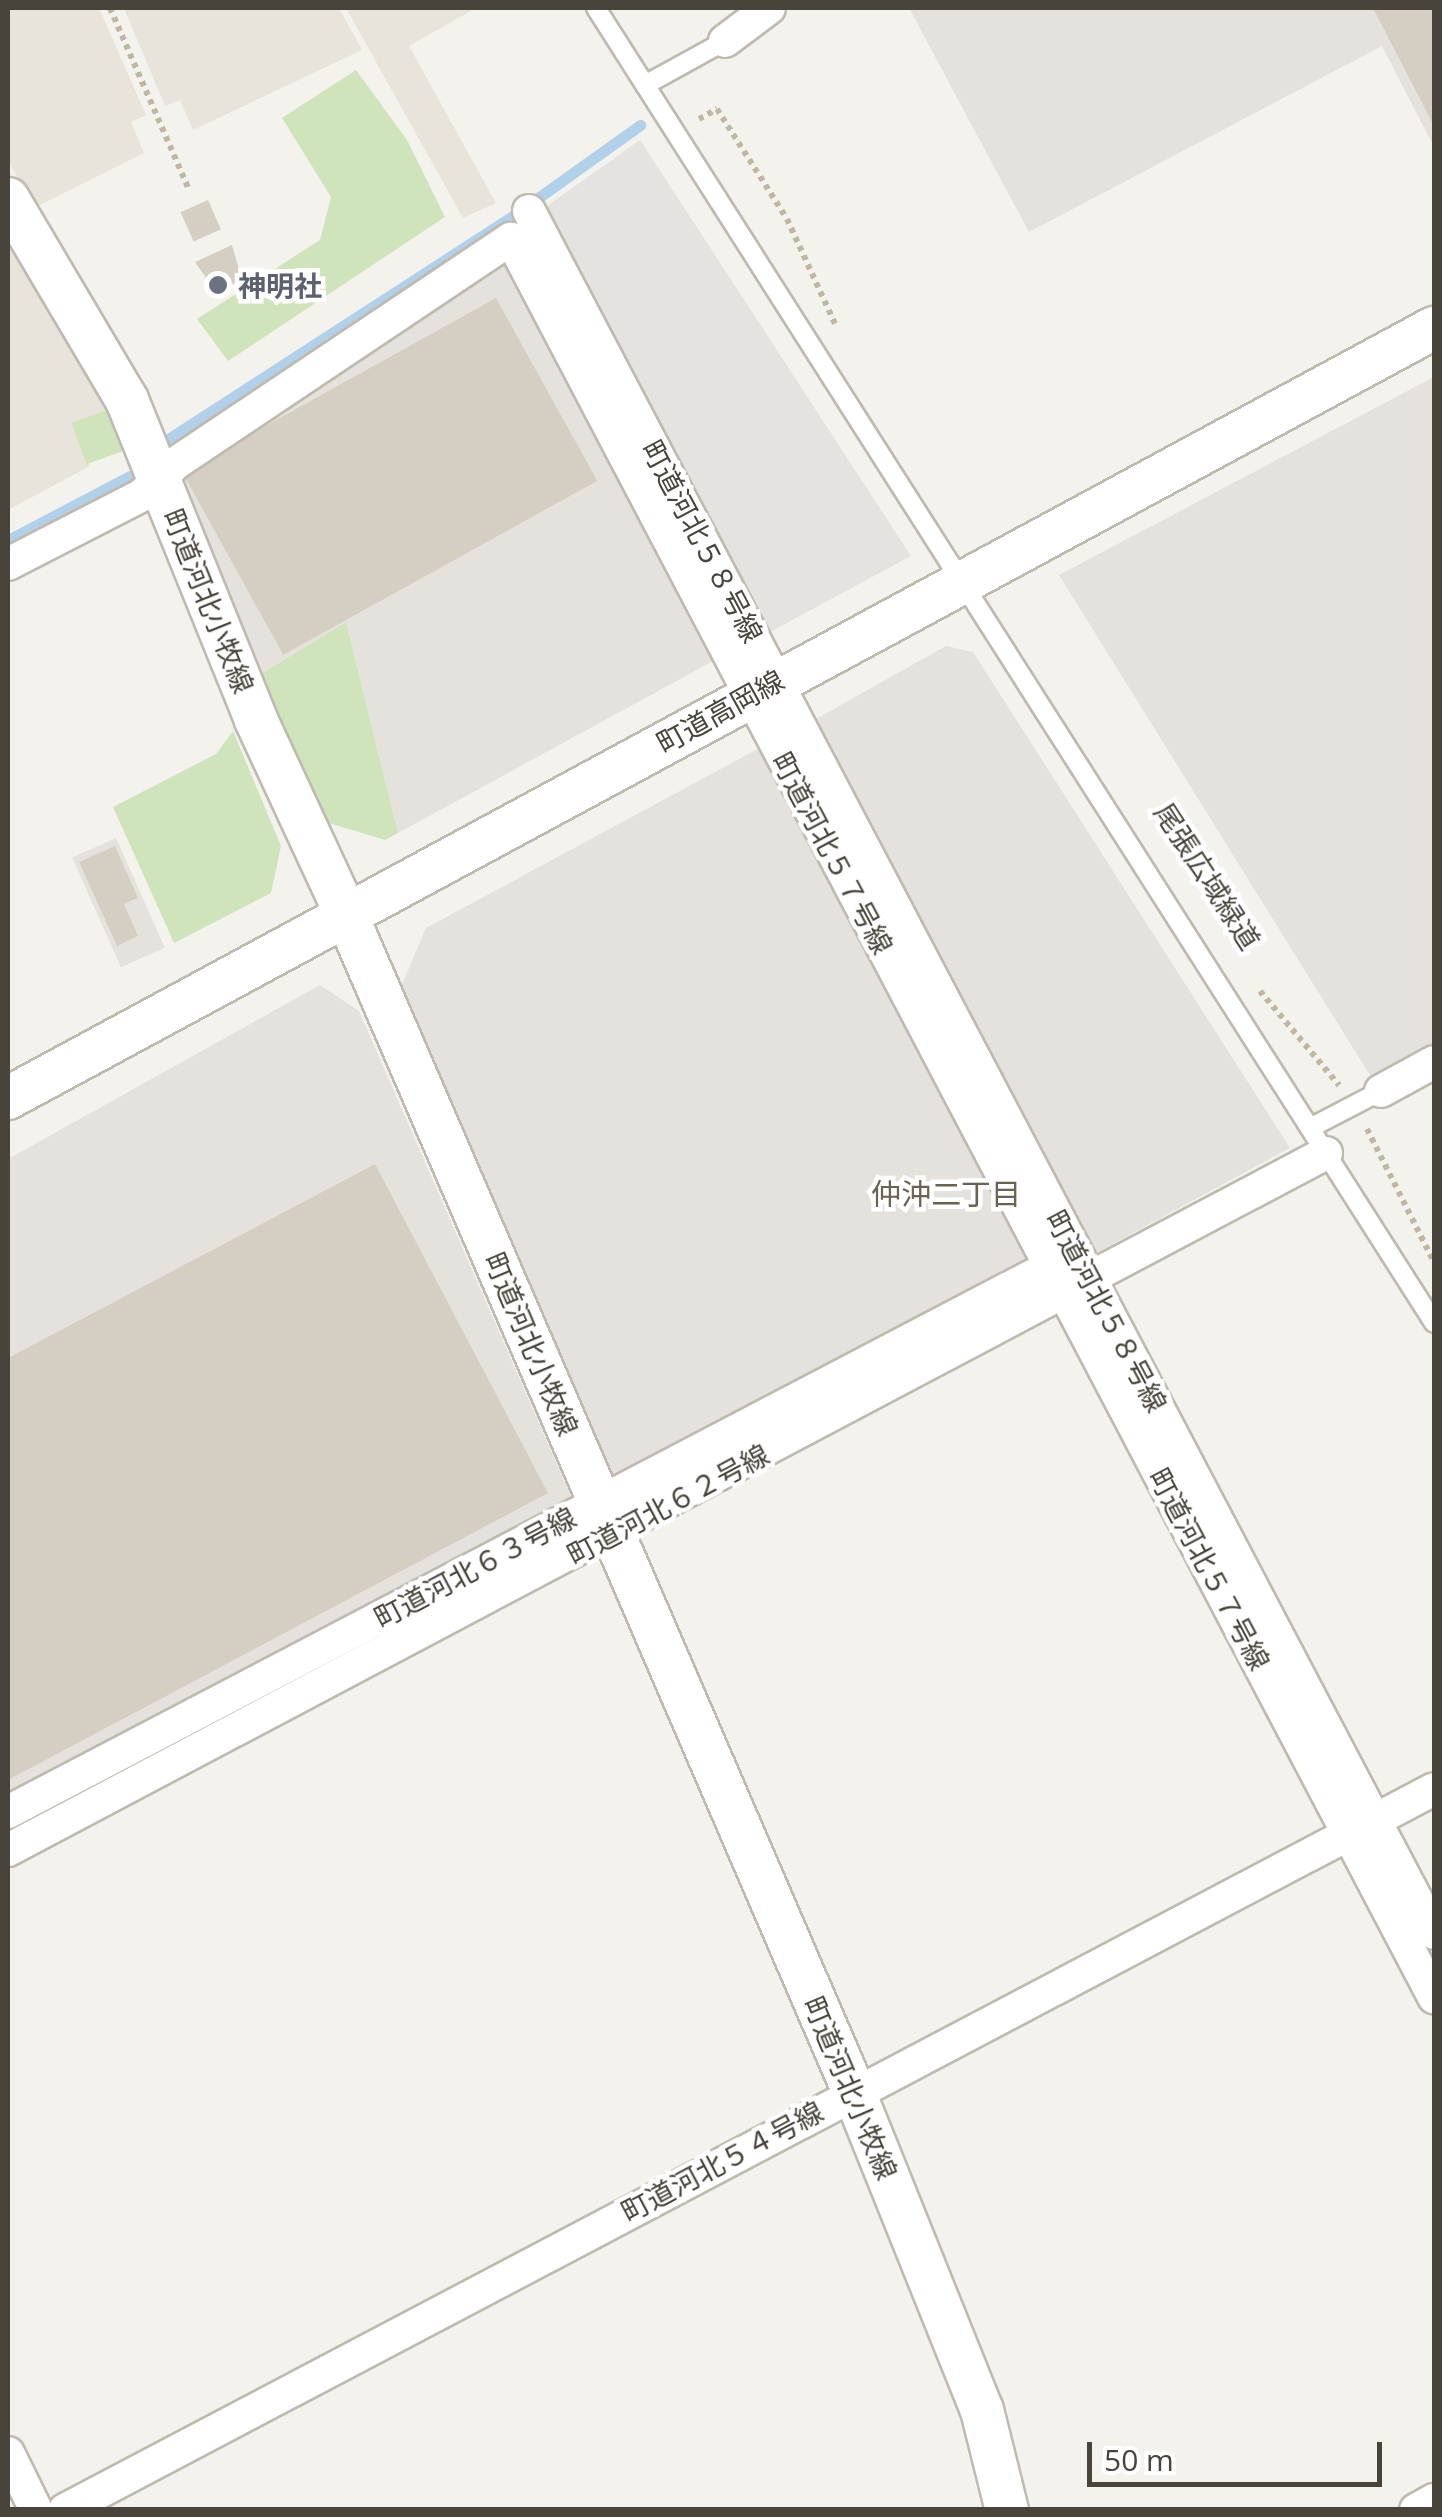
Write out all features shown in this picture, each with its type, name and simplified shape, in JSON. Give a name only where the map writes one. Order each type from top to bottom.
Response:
[{"type":"street","points":[[725,41],[770,8]]},
{"type":"street","name":"町道河北小牧線","points":[[8,200],[127,400],[256,720],[346,914],[854,2092],[982,2410],[1008,2510]]},
{"type":"street","name":"町道河北５８号線","points":[[530,211],[763,688],[1068,1279]]},
{"type":"street","points":[[8,564],[142,495],[160,478],[511,239],[763,688]]},
{"type":"street","name":"町道高岡線","points":[[8,1098],[1434,328]]},
{"type":"street","points":[[1368,1098],[1434,1062]]},
{"type":"street","name":"町道河北６２号線","points":[[8,1850],[607,1518],[1068,1279],[1318,1140]]},
{"type":"street","name":"町道河北５７号線","points":[[1068,1279],[1362,1826],[1434,1998]]},
{"type":"street","name":"町道河北６３号線","points":[[8,1812],[607,1518]]},
{"type":"street","name":"町道河北５４号線","points":[[65,2510],[1434,1789]]},
{"type":"street","points":[[1362,1826],[1434,1933]]},
{"type":"street","points":[[8,2453],[36,2510]]},
{"type":"street","points":[[1416,2510],[1434,2500]]},
{"type":"lane","points":[[596,8],[1434,1323]]},
{"type":"lane","points":[[646,85],[725,41]]},
{"type":"lane","points":[[1318,1140],[1368,1098]]},
{"type":"path","points":[[110,8],[190,190]]},
{"type":"path","points":[[670,71],[698,120],[717,110],[787,219],[842,338]]},
{"type":"path","name":"尾張広域緑道","points":[[1255,984],[1368,1098],[1434,1262]]},
{"type":"shaded area","points":[[8,8],[99,8],[146,115],[131,122],[144,153],[34,208],[8,160]]},
{"type":"shaded area","points":[[124,8],[339,8],[362,50],[193,130],[180,100],[165,106]]},
{"type":"shaded area","points":[[346,8],[476,8],[409,46],[496,203],[463,218]]},
{"type":"shaded area","points":[[909,8],[1434,8],[1434,147],[1382,46],[1029,232]]},
{"type":"shaded area","points":[[640,140],[911,556],[770,632],[758,631],[537,213]]},
{"type":"shaded area","points":[[8,236],[110,409],[73,425],[90,466],[8,510]]},
{"type":"shaded area","points":[[501,254],[715,660],[398,833],[346,622],[256,677],[171,468]]},
{"type":"shaded area","points":[[1434,377],[1434,1069],[1376,1085],[1059,575]]},
{"type":"shaded area","points":[[946,646],[973,652],[1290,1148],[1096,1253],[1083,1251],[807,724]]},
{"type":"shaded area","points":[[765,745],[1035,1256],[609,1480],[398,994],[426,928]]},
{"type":"shaded area","points":[[116,838],[165,948],[121,967],[72,858]]},
{"type":"shaded area","points":[[320,985],[359,1011],[572,1499],[8,1797],[8,1159]]},
{"type":"green space","points":[[356,70],[407,140],[445,217],[228,361],[197,319],[320,240],[331,197],[282,118]]},
{"type":"green space","points":[[110,409],[125,450],[87,464],[71,423]]},
{"type":"green space","points":[[346,622],[398,833],[385,840],[319,820],[256,677]]},
{"type":"green space","points":[[233,731],[281,846],[271,893],[174,943],[113,807],[216,754]]},
{"type":"building","points":[[1373,8],[1434,8],[1434,126]]},
{"type":"building","points":[[208,200],[221,229],[194,241],[181,212]]},
{"type":"building","points":[[232,245],[242,280],[215,291],[195,262]]},
{"type":"building","points":[[496,298],[597,481],[283,655],[182,472]]},
{"type":"building","points":[[115,846],[138,898],[124,904],[138,936],[117,946],[79,862]]},
{"type":"building","points":[[375,1164],[548,1493],[8,1780],[8,1358]]},
{"type":"waterway","points":[[521,229],[514,215],[640,125]]},
{"type":"waterway","points":[[165,441],[514,215]]},
{"type":"waterway","points":[[8,540],[130,476]]},
{"type":"place","name":"神明社","points":[[218,285]]},
{"type":"district","name":"仲沖二丁目","points":[[946,1194]]}]
